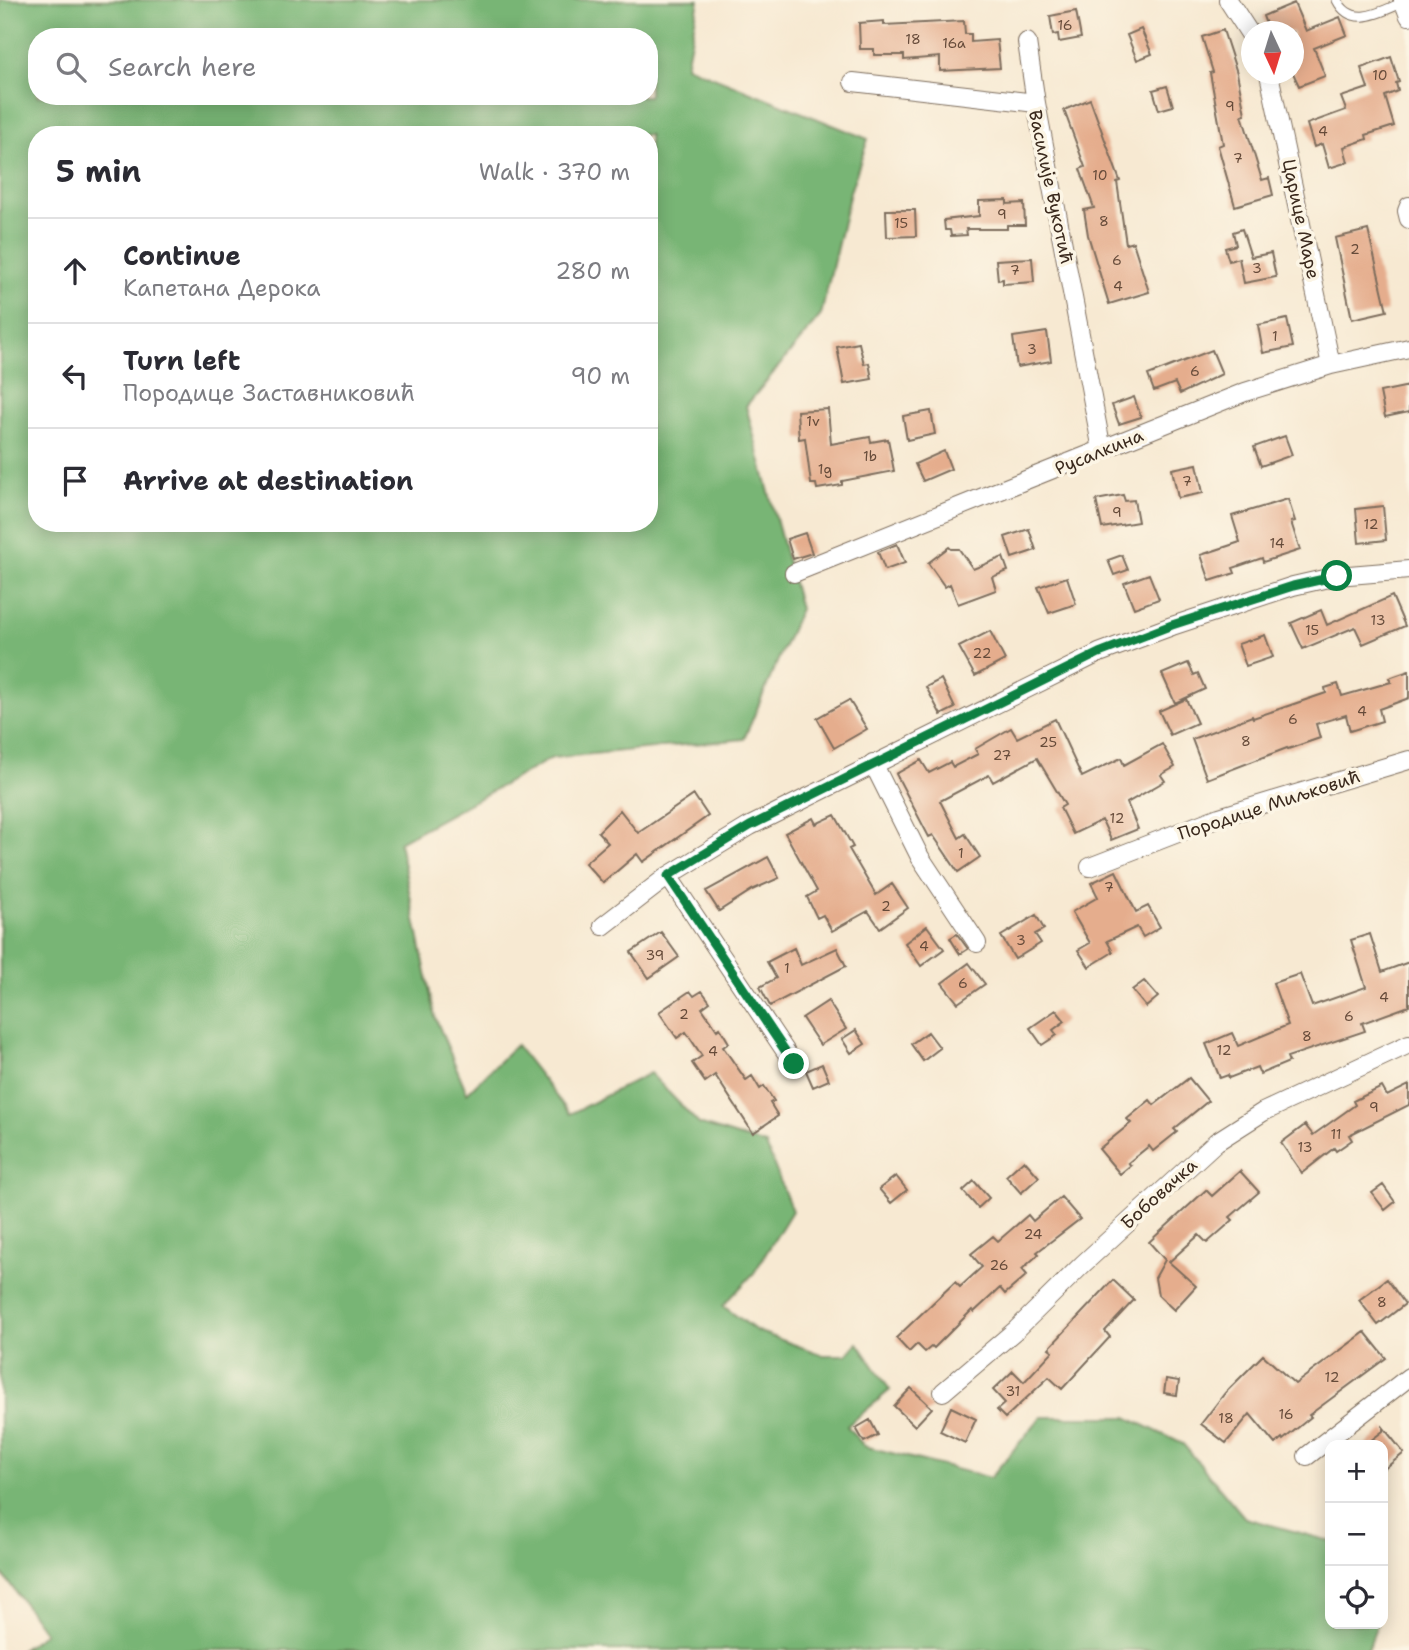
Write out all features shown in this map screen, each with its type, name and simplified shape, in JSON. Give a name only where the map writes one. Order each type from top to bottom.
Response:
[{"type":"street","points":[[1228,0],[1241,21]]},
{"type":"street","points":[[1027,43],[1036,103]]},
{"type":"street","name":"Василије Вукотић","points":[[853,82],[1036,103],[1102,450]]},
{"type":"street","name":"Царице Маре","points":[[1271,84],[1331,365]]},
{"type":"street","points":[[1409,206],[1409,219]]},
{"type":"street","name":"Русалкина","points":[[794,573],[1245,392],[1331,365],[1409,348]]},
{"type":"street","points":[[603,926],[668,876],[750,826],[1099,653],[1172,625],[1293,586],[1337,576],[1409,570]]},
{"type":"street","name":"Породице Миљковић","points":[[1090,867],[1219,817],[1409,760]]},
{"type":"street","points":[[873,764],[920,857],[977,943]]},
{"type":"street","points":[[668,876],[794,1064]]},
{"type":"street","name":"Бобовачка","points":[[943,1392],[1017,1329],[1083,1264],[1216,1142],[1263,1112],[1409,1044]]},
{"type":"street","points":[[1307,1455],[1409,1377]]},
{"type":"lane","points":[[1337,0],[1341,8],[1352,16],[1365,17],[1405,6]]},
{"type":"green space","points":[[0,0],[699,0],[686,66],[868,139],[850,192],[821,315],[746,406],[800,609],[744,739],[552,758],[399,842],[435,1017],[467,1093],[516,1045],[570,1114],[650,1073],[699,1124],[766,1145],[792,1211],[754,1273],[723,1306],[757,1331],[823,1355],[846,1355],[858,1343],[890,1390],[847,1426],[864,1446],[990,1478],[1041,1417],[1127,1417],[1183,1444],[1245,1518],[1325,1540],[1325,1629],[1375,1629],[1368,1650],[21,1650],[45,1633],[0,1570]]},
{"type":"building","points":[[1294,3],[1302,21],[1265,21],[1263,16]]},
{"type":"building","points":[[1076,11],[1081,38],[1059,42],[1058,34],[1053,35],[1050,16]]},
{"type":"building","points":[[1340,17],[1347,35],[1314,48],[1325,76],[1299,86],[1298,84],[1304,84],[1304,26],[1306,31]]},
{"type":"building","points":[[884,21],[884,25],[964,21],[965,34],[971,34],[971,42],[997,40],[1000,68],[940,71],[940,57],[904,60],[904,55],[874,55],[874,49],[860,49],[859,23]]},
{"type":"building","points":[[1141,29],[1152,54],[1137,60],[1127,35]]},
{"type":"building","points":[[1223,30],[1237,73],[1245,114],[1242,115],[1262,180],[1269,178],[1273,195],[1235,206],[1218,146],[1223,144],[1210,73],[1213,72],[1202,37]]},
{"type":"building","points":[[1391,57],[1399,82],[1396,83],[1398,91],[1385,96],[1394,126],[1366,135],[1367,139],[1344,147],[1348,162],[1329,168],[1322,144],[1314,147],[1307,124],[1346,110],[1341,97],[1368,88],[1361,68]]},
{"type":"building","points":[[1167,86],[1173,106],[1159,110],[1153,90]]},
{"type":"building","points":[[1090,99],[1120,181],[1117,182],[1126,244],[1133,242],[1149,292],[1109,304],[1088,235],[1084,210],[1094,208],[1080,169],[1085,167],[1064,110]]},
{"type":"building","points":[[1007,200],[1007,204],[1024,203],[1025,225],[1007,225],[1007,229],[966,229],[967,235],[951,236],[950,230],[945,230],[944,220],[979,216],[979,201]]},
{"type":"building","points":[[886,210],[915,210],[916,236],[887,237]]},
{"type":"building","points":[[1242,229],[1251,257],[1271,253],[1276,277],[1244,283],[1239,258],[1229,261],[1225,248],[1236,245],[1233,232]]},
{"type":"building","points":[[1368,230],[1387,311],[1352,319],[1335,238]]},
{"type":"building","points":[[1032,258],[1034,282],[1003,284],[1003,279],[998,280],[996,260]]},
{"type":"building","points":[[1287,319],[1293,347],[1263,353],[1258,325]]},
{"type":"building","points":[[1047,332],[1051,361],[1017,367],[1013,337]]},
{"type":"building","points":[[859,343],[864,364],[869,363],[872,379],[844,384],[837,347]]},
{"type":"building","points":[[1212,350],[1222,374],[1180,394],[1175,383],[1154,391],[1148,375]]},
{"type":"building","points":[[1409,386],[1409,412],[1385,417],[1380,392]]},
{"type":"building","points":[[1134,397],[1141,417],[1119,424],[1112,405]]},
{"type":"building","points":[[828,409],[831,444],[870,437],[871,442],[888,439],[894,471],[817,489],[816,484],[811,484],[805,438],[799,439],[797,411]]},
{"type":"building","points":[[931,411],[935,434],[907,440],[903,416]]},
{"type":"building","points":[[1285,436],[1292,455],[1261,466],[1254,447]]},
{"type":"building","points":[[944,451],[951,469],[923,481],[915,464]]},
{"type":"building","points":[[1197,464],[1203,493],[1178,498],[1172,469]]},
{"type":"building","points":[[1123,495],[1125,501],[1134,500],[1138,522],[1102,528],[1096,500]]},
{"type":"building","points":[[1288,499],[1295,521],[1291,522],[1300,550],[1263,562],[1262,558],[1233,568],[1235,573],[1210,581],[1201,555],[1240,542],[1232,516]]},
{"type":"building","points":[[1383,506],[1386,540],[1359,543],[1356,509]]},
{"type":"building","points":[[1029,529],[1036,550],[1012,558],[1005,537]]},
{"type":"building","points":[[805,533],[812,553],[793,559],[787,539]]},
{"type":"building","points":[[897,544],[905,563],[885,570],[878,552]]},
{"type":"building","points":[[949,547],[959,549],[973,569],[1003,557],[1008,571],[992,577],[996,590],[958,604],[950,584],[945,587],[928,563]]},
{"type":"building","points":[[1122,555],[1128,570],[1114,575],[1108,560]]},
{"type":"building","points":[[1149,574],[1159,599],[1134,608],[1124,583]]},
{"type":"building","points":[[1067,577],[1076,604],[1049,613],[1038,587]]},
{"type":"building","points":[[1392,596],[1405,626],[1363,644],[1355,627],[1303,649],[1291,623],[1321,610],[1327,625]]},
{"type":"building","points":[[990,631],[1005,660],[975,676],[959,647]]},
{"type":"building","points":[[1265,635],[1273,657],[1246,666],[1238,644]]},
{"type":"building","points":[[1188,663],[1194,675],[1198,673],[1205,689],[1175,703],[1162,674]]},
{"type":"building","points":[[1409,671],[1409,698],[1379,709],[1382,721],[1350,731],[1346,715],[1316,724],[1320,738],[1207,779],[1192,739],[1252,716],[1253,718],[1326,693],[1325,688],[1338,684],[1342,696],[1391,682],[1389,678]]},
{"type":"building","points":[[941,679],[955,708],[941,715],[926,687]]},
{"type":"building","points":[[1186,699],[1197,723],[1170,735],[1159,711]]},
{"type":"building","points":[[849,700],[867,729],[834,748],[817,718]]},
{"type":"building","points":[[1055,719],[1082,777],[1121,758],[1124,765],[1162,744],[1175,767],[1161,775],[1165,781],[1127,803],[1138,829],[1111,840],[1102,820],[1073,834],[1060,808],[1065,805],[1037,758],[993,782],[989,775],[940,801],[959,838],[965,834],[980,857],[958,872],[933,835],[929,837],[896,774],[921,760],[929,773],[950,762],[953,767],[978,754],[975,749],[1011,728],[1017,738]]},
{"type":"building","points":[[694,795],[708,816],[643,862],[637,854],[603,883],[585,863],[608,843],[598,832],[620,810],[638,833]]},
{"type":"building","points":[[835,815],[853,847],[849,849],[876,895],[892,884],[908,908],[880,928],[868,911],[832,931],[823,915],[817,918],[807,897],[817,891],[785,833],[813,818],[816,824]]},
{"type":"building","points":[[768,857],[779,878],[752,890],[719,911],[706,891]]},
{"type":"building","points":[[1116,871],[1136,912],[1148,906],[1160,927],[1143,937],[1137,927],[1107,941],[1113,952],[1089,967],[1078,950],[1090,943],[1072,912],[1098,897],[1091,883]]},
{"type":"building","points":[[1036,915],[1044,929],[1035,934],[1041,943],[1015,959],[1001,936]]},
{"type":"building","points":[[927,926],[944,949],[921,966],[905,943]]},
{"type":"building","points":[[661,932],[679,957],[649,978],[631,952]]},
{"type":"building","points":[[957,934],[968,949],[960,954],[950,938]]},
{"type":"building","points":[[1370,934],[1382,972],[1409,962],[1409,1006],[1362,1023],[1365,1031],[1287,1057],[1289,1062],[1260,1074],[1257,1067],[1229,1078],[1228,1075],[1220,1078],[1206,1044],[1232,1033],[1238,1046],[1288,1025],[1273,983],[1300,974],[1312,1006],[1366,987],[1351,940]]},
{"type":"building","points":[[794,948],[801,965],[837,948],[846,966],[770,1006],[760,987],[776,978],[767,962]]},
{"type":"building","points":[[969,963],[985,984],[958,1003],[942,983]]},
{"type":"building","points":[[1144,981],[1158,997],[1146,1007],[1132,990]]},
{"type":"building","points":[[690,991],[694,996],[702,991],[710,1002],[702,1008],[729,1043],[723,1047],[746,1080],[752,1076],[760,1089],[764,1086],[774,1101],[770,1103],[778,1116],[753,1133],[715,1075],[705,1082],[692,1063],[702,1056],[686,1032],[677,1038],[659,1012]]},
{"type":"building","points":[[828,1001],[846,1029],[820,1045],[802,1018]]},
{"type":"building","points":[[1056,1010],[1065,1021],[1053,1030],[1057,1035],[1042,1045],[1030,1028]]},
{"type":"building","points":[[856,1030],[865,1044],[851,1053],[842,1039]]},
{"type":"building","points":[[928,1032],[940,1048],[923,1061],[911,1044]]},
{"type":"building","points":[[822,1064],[829,1080],[813,1087],[806,1071]]},
{"type":"building","points":[[1189,1078],[1208,1101],[1174,1129],[1177,1132],[1153,1151],[1149,1146],[1128,1163],[1131,1165],[1120,1174],[1099,1149],[1131,1123],[1127,1119],[1150,1100],[1154,1105]]},
{"type":"building","points":[[1409,1085],[1409,1105],[1349,1135],[1352,1140],[1336,1151],[1334,1148],[1302,1173],[1281,1143],[1305,1125],[1313,1135],[1355,1105],[1353,1101],[1382,1087],[1387,1096]]},
{"type":"building","points":[[1024,1160],[1039,1177],[1021,1193],[1006,1176]]},
{"type":"building","points":[[1240,1171],[1259,1192],[1230,1217],[1233,1220],[1207,1243],[1199,1235],[1169,1262],[1196,1286],[1174,1310],[1158,1295],[1155,1278],[1165,1260],[1149,1242],[1206,1190],[1212,1196]]},
{"type":"building","points":[[896,1176],[907,1190],[891,1203],[879,1189]]},
{"type":"building","points":[[974,1181],[989,1198],[978,1208],[963,1191]]},
{"type":"building","points":[[1383,1185],[1395,1202],[1385,1210],[1372,1193]]},
{"type":"building","points":[[1061,1197],[1080,1219],[1037,1252],[1039,1254],[1022,1269],[1027,1275],[1005,1294],[1000,1288],[974,1312],[972,1310],[934,1348],[932,1346],[925,1352],[917,1344],[909,1352],[896,1338],[955,1282],[960,1287],[982,1267],[971,1254],[993,1236],[998,1241],[1028,1215],[1033,1221]]},
{"type":"building","points":[[1387,1279],[1405,1304],[1378,1325],[1359,1300]]},
{"type":"building","points":[[1113,1280],[1134,1300],[1105,1331],[1110,1337],[1062,1389],[1049,1377],[1005,1418],[997,1410],[1005,1403],[993,1390],[1013,1371],[1024,1382],[1053,1351],[1049,1348]]},
{"type":"building","points":[[1365,1332],[1386,1358],[1309,1415],[1311,1417],[1283,1440],[1282,1438],[1275,1444],[1250,1414],[1226,1443],[1201,1424],[1225,1393],[1263,1355],[1295,1384]]},
{"type":"building","points":[[1166,1379],[1179,1381],[1177,1395],[1164,1393]]},
{"type":"building","points":[[911,1388],[932,1408],[915,1426],[894,1406]]},
{"type":"building","points":[[951,1407],[976,1419],[965,1443],[940,1431]]},
{"type":"building","points":[[870,1420],[878,1435],[864,1442],[856,1428]]},
{"type":"building","points":[[1383,1427],[1404,1453],[1388,1466],[1388,1440],[1371,1440],[1383,1431]]},
{"type":"route","points":[[794,1064],[668,876],[750,826],[1099,653],[1172,625],[1293,586],[1337,576]]}]
